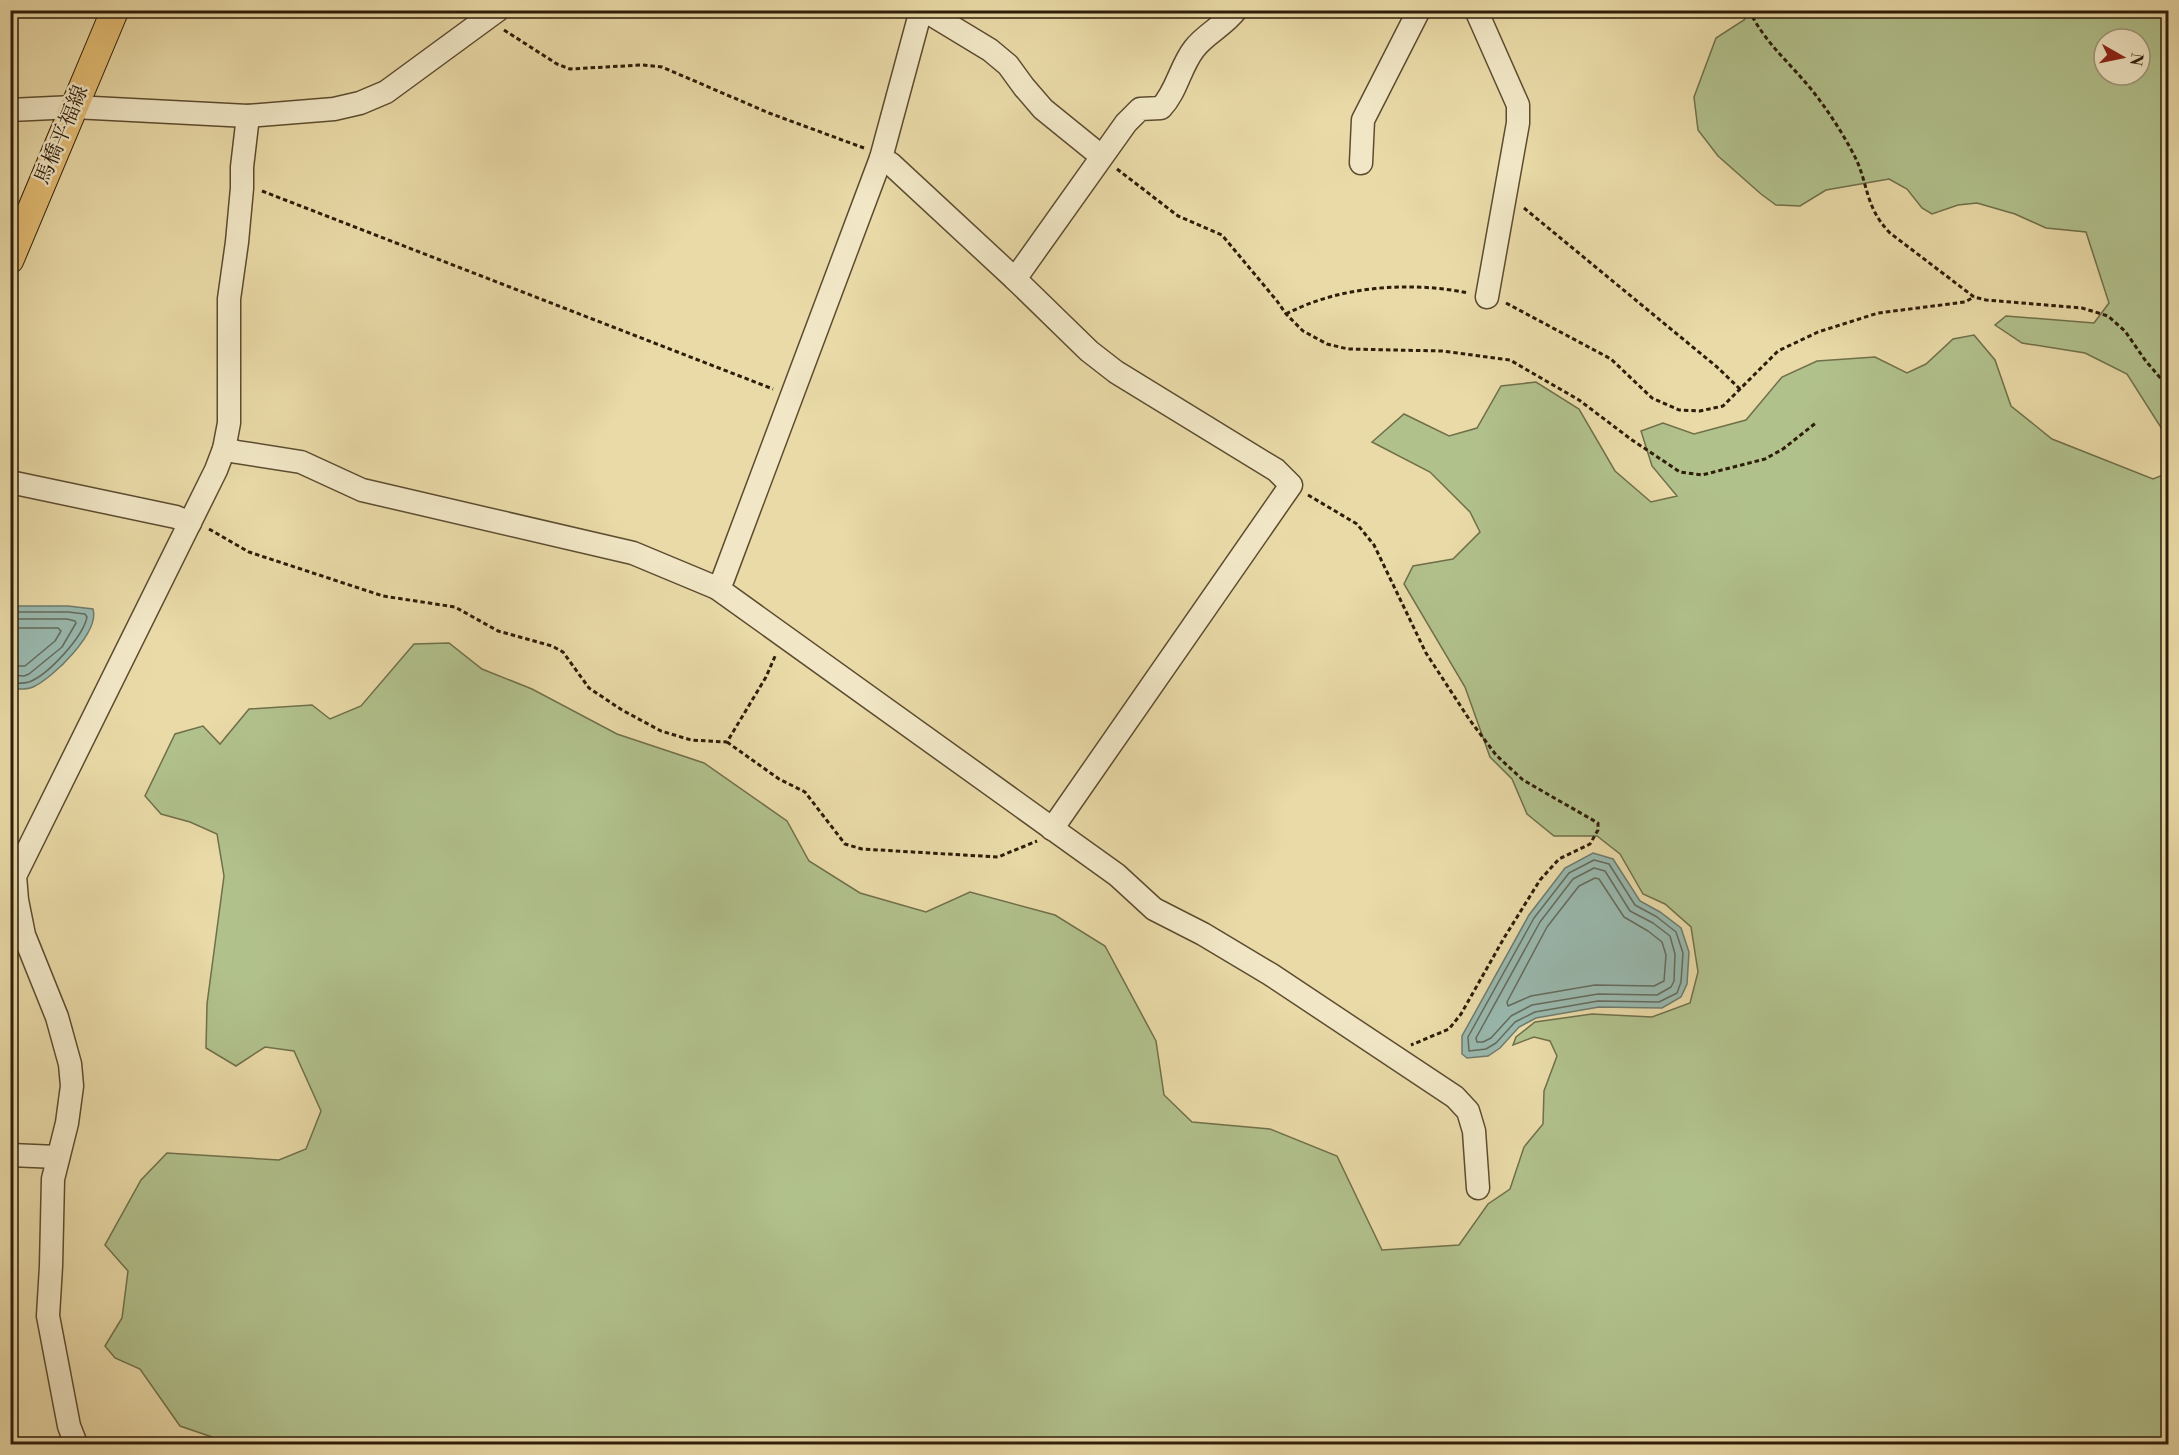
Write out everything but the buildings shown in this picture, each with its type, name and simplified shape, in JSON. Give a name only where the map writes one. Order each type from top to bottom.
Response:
[{"type":"main road","name":"馬橋平福線","points":[[10,260],[115,10]]},
{"type":"street","points":[[717,588],[723,579],[881,158],[922,10],[990,50],[1008,65],[1043,109],[1101,156]]},
{"type":"street","points":[[1015,279],[1126,123],[1140,110],[1161,108],[1169,100],[1192,52],[1236,10]]},
{"type":"street","points":[[1361,163],[1363,120],[1419,10]]},
{"type":"street","points":[[1476,10],[1518,105],[1518,123],[1487,297]]},
{"type":"street","points":[[10,111],[74,107],[248,116],[334,109],[360,103],[386,92],[492,15]]},
{"type":"street","points":[[76,1444],[69,1426],[48,1316],[53,1179],[70,1104],[72,1086],[70,1064],[57,1017],[24,935],[13,876],[190,523],[224,448],[229,423],[229,299],[237,242],[248,116]]},
{"type":"street","points":[[881,158],[891,164],[1015,279],[1089,351],[1116,372],[1276,470],[1291,485],[1052,829]]},
{"type":"street","points":[[224,448],[301,462],[362,490],[633,553],[717,588],[1117,875],[1154,909],[1270,974],[1455,1097],[1468,1111],[1473,1131],[1478,1188]]},
{"type":"street","points":[[10,482],[176,517],[190,523]]},
{"type":"street","points":[[10,1155],[58,1157]]},
{"type":"path","points":[[1749,10],[1758,30],[1811,89],[1833,121],[1854,156],[1871,207],[1878,220],[1890,233],[1974,297],[2082,308],[2108,316],[2125,331],[2145,360],[2169,387]]},
{"type":"path","points":[[492,15],[570,69],[642,65],[662,67],[769,113],[868,150],[881,158]]},
{"type":"path","points":[[1101,156],[1178,216],[1222,235],[1286,314],[1303,331],[1326,344],[1348,349],[1442,351],[1510,360],[1579,400],[1632,440],[1680,472],[1702,475],[1765,459],[1783,449],[1817,422]]},
{"type":"path","points":[[242,188],[273,195],[791,396]]},
{"type":"path","points":[[1504,197],[1522,207],[1717,367],[1740,390]]},
{"type":"path","points":[[1286,314],[1297,308],[1368,288],[1443,288],[1487,297],[1501,301],[1611,359],[1652,398],[1678,410],[1700,411],[1723,406],[1778,351],[1818,332],[1878,313],[1965,302],[1974,297]]},
{"type":"path","points":[[1291,485],[1357,524],[1374,545],[1426,653],[1468,719],[1496,755],[1523,780],[1598,823],[1598,830],[1590,844],[1559,859],[1540,880],[1461,1014],[1449,1029],[1402,1050],[1397,1058]]},
{"type":"path","points":[[190,523],[205,526],[249,552],[382,596],[455,607],[498,631],[552,646],[563,652],[589,688],[661,731],[691,740],[727,742],[779,779],[805,792],[845,844],[862,849],[998,857],[1041,839],[1052,829]]},
{"type":"path","points":[[727,742],[766,677],[784,638]]},
{"type":"green space","points":[[1750,11],[2168,11],[2168,471],[2162,429],[2127,374],[2085,353],[2022,343],[1995,325],[2006,316],[2094,323],[2109,303],[2086,232],[2046,228],[2015,214],[1977,203],[1958,205],[1932,214],[1922,208],[1907,189],[1889,179],[1826,190],[1800,206],[1776,205],[1718,156],[1698,130],[1694,97],[1716,38],[1744,20]]},
{"type":"green space","points":[[1974,335],[1995,360],[2011,406],[2052,439],[2153,479],[2168,473],[2168,1444],[219,1444],[212,1437],[180,1426],[140,1369],[115,1358],[105,1346],[122,1318],[128,1271],[105,1245],[141,1180],[167,1153],[279,1160],[306,1149],[321,1111],[294,1051],[265,1047],[236,1066],[206,1048],[207,1004],[224,876],[217,834],[190,822],[161,814],[145,796],[175,734],[203,726],[220,744],[249,709],[312,705],[330,719],[361,706],[414,644],[449,643],[482,669],[532,689],[617,734],[704,763],[787,821],[809,861],[860,893],[926,912],[970,892],[1055,915],[1105,946],[1156,1041],[1164,1095],[1192,1122],[1270,1129],[1337,1156],[1382,1250],[1459,1245],[1488,1204],[1510,1189],[1524,1147],[1543,1124],[1544,1091],[1557,1056],[1550,1041],[1534,1037],[1513,1045],[1516,1037],[1535,1022],[1592,1014],[1652,1017],[1690,1003],[1698,972],[1691,927],[1665,904],[1643,894],[1620,854],[1597,836],[1554,836],[1527,814],[1512,779],[1490,757],[1465,687],[1404,584],[1413,566],[1453,559],[1480,532],[1470,512],[1430,472],[1372,442],[1404,414],[1449,436],[1477,428],[1501,386],[1536,382],[1579,409],[1615,471],[1651,502],[1677,496],[1652,466],[1641,431],[1663,423],[1694,434],[1746,420],[1782,377],[1817,361],[1875,357],[1907,373],[1926,364],[1953,339]]},
{"type":"water","points":[[10,606],[68,606],[93,609],[93,619],[89,630],[73,653],[42,682],[28,689],[11,689]]},
{"type":"water","points":[[1593,853],[1613,859],[1640,901],[1660,912],[1681,928],[1689,952],[1687,984],[1681,997],[1662,1008],[1599,1007],[1536,1018],[1519,1027],[1500,1048],[1488,1056],[1467,1058],[1462,1054],[1462,1036],[1529,915],[1565,868]]}]
